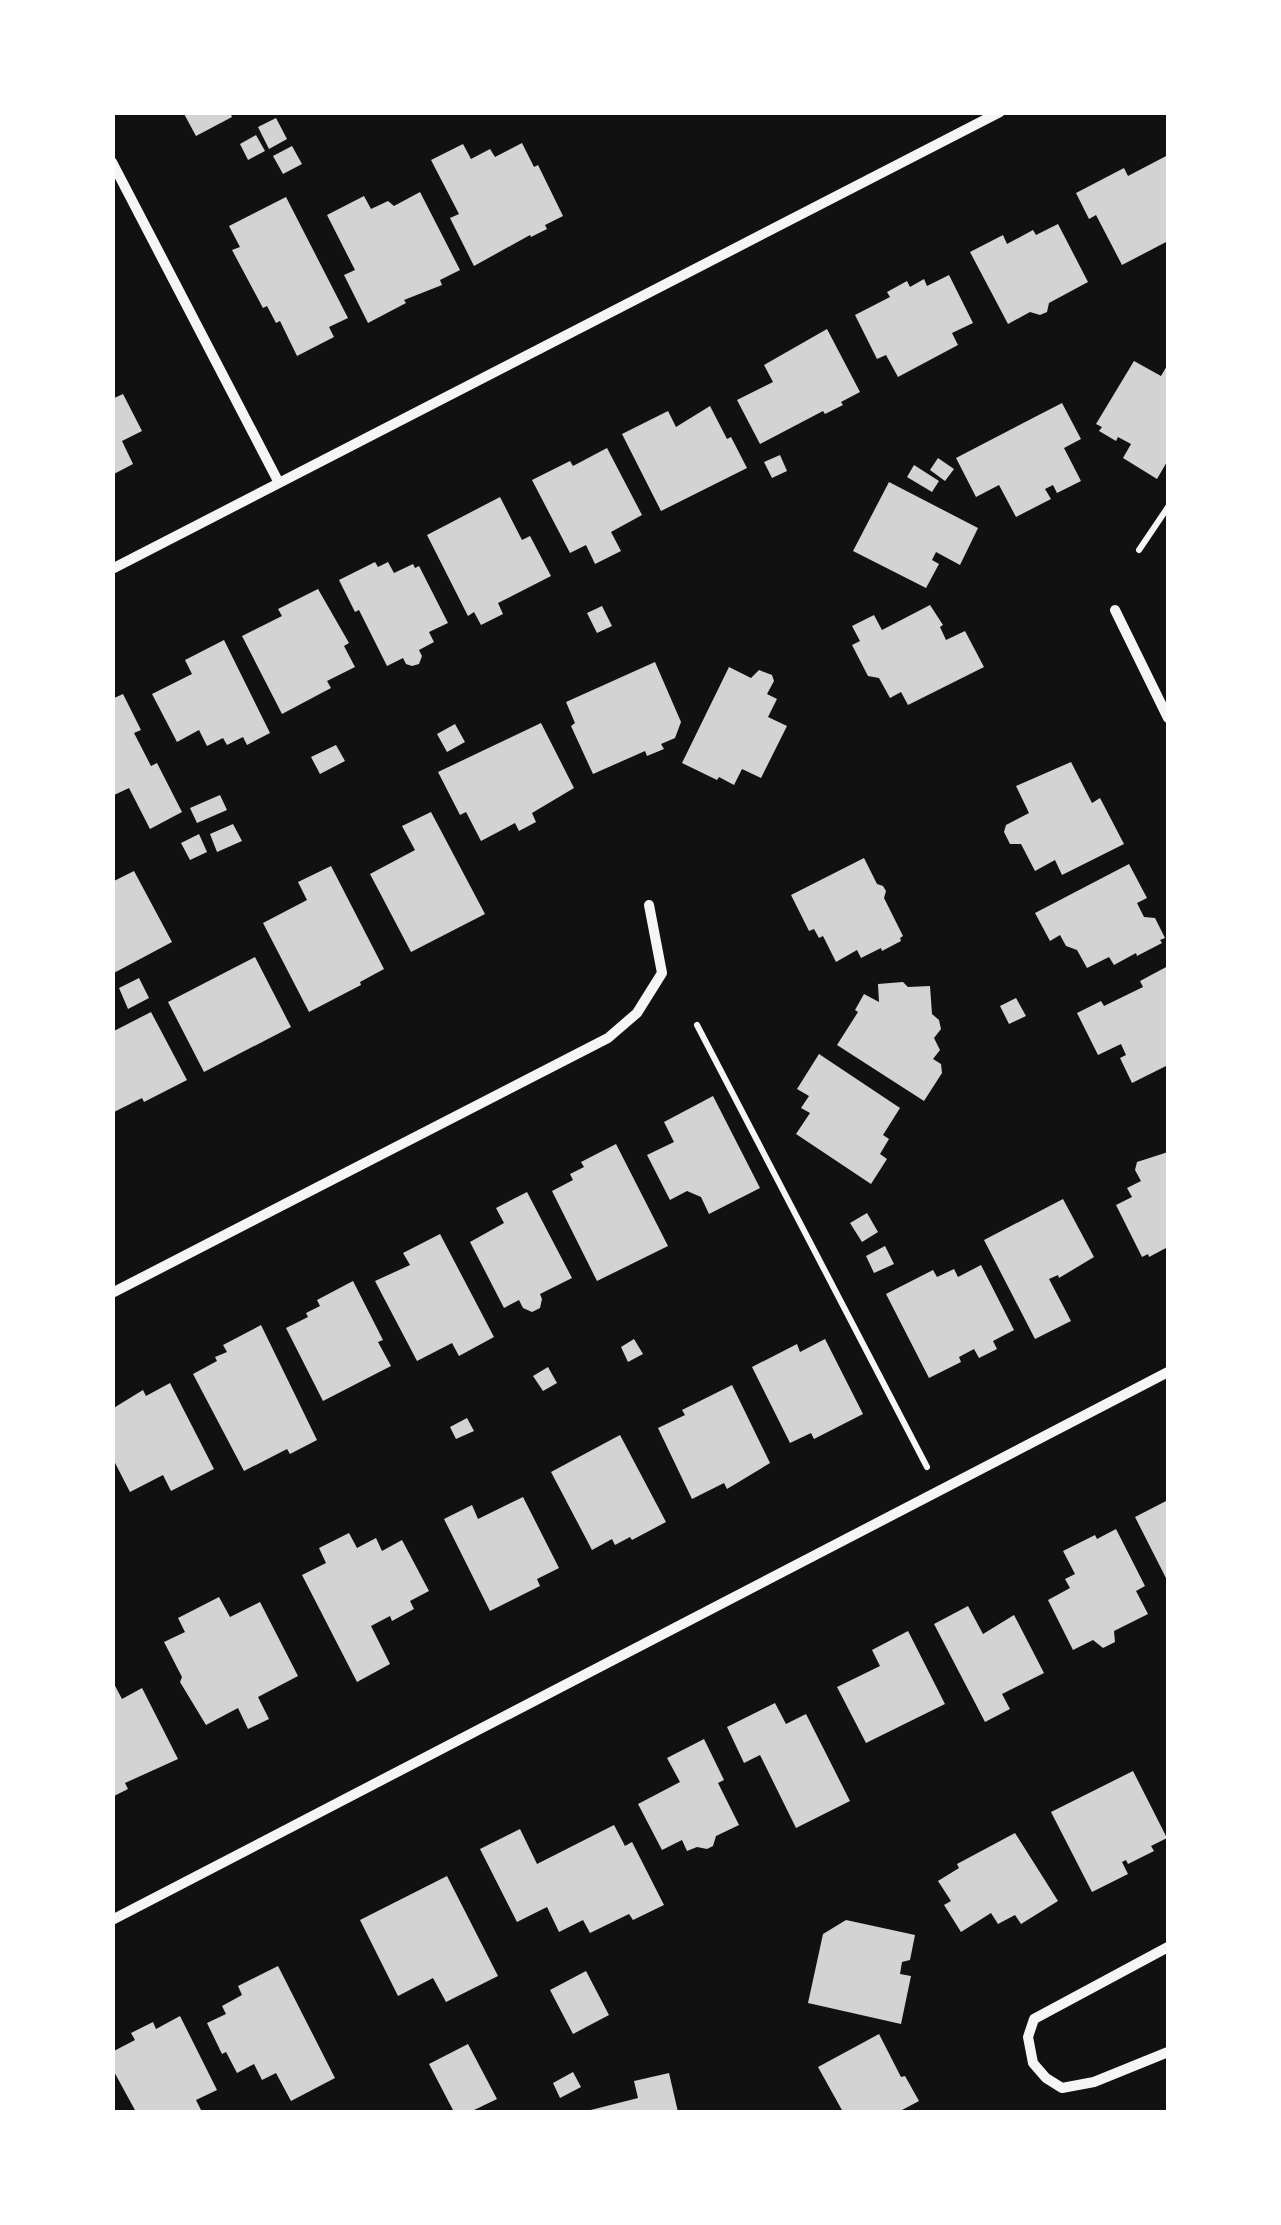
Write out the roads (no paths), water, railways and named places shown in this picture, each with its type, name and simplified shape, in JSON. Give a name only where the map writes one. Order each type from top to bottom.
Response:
[{"type":"street","points":[[112,570],[1000,112]]},
{"type":"street","points":[[112,162],[279,483]]},
{"type":"street","points":[[1115,610],[1168,718]]},
{"type":"street","points":[[114,1288],[608,1038],[637,1013],[662,973],[649,905]]},
{"type":"street","points":[[112,1920],[1168,1372]]},
{"type":"street","points":[[1168,1946],[1040,2015],[1028,2038],[1033,2063],[1062,2088],[1094,2082],[1168,2052]]}]
